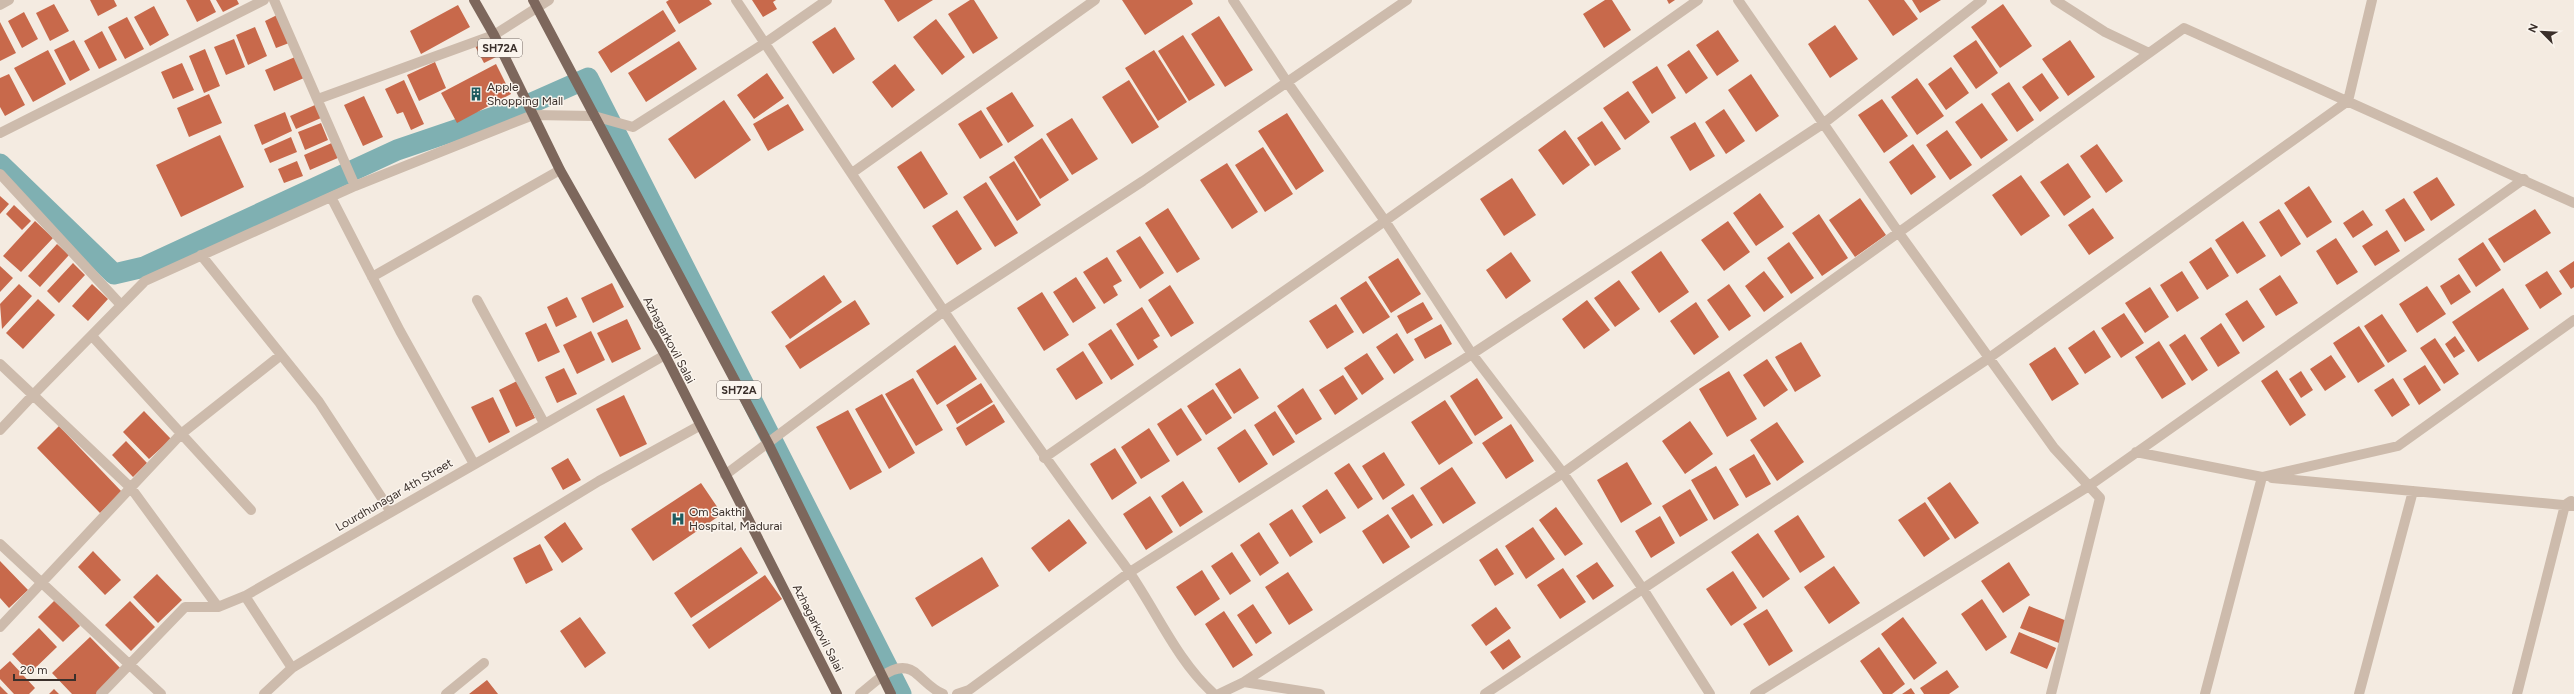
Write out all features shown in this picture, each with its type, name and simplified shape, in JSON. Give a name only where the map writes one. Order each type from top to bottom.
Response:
[{"type":"main road","name":"Azhagarkovil Salai","points":[[474,0],[494,35],[560,170],[665,355],[699,426],[837,694]]},
{"type":"main road","name":"SH72A","points":[[535,4],[889,673],[891,694]]},
{"type":"street","points":[[0,5],[9,0]]},
{"type":"street","points":[[0,133],[264,0]]},
{"type":"street","points":[[274,0],[354,183]]},
{"type":"street","points":[[318,99],[494,35],[535,4],[548,0]]},
{"type":"street","points":[[736,0],[1044,458],[1130,572],[1153,613],[1200,681],[1214,694]]},
{"type":"street","points":[[0,430],[145,281],[331,197],[354,183],[532,112],[595,116],[633,127],[765,43],[827,0]]},
{"type":"street","points":[[852,173],[1095,0]]},
{"type":"street","points":[[1233,0],[1287,82],[1385,221],[1472,354],[1563,473],[1643,589],[1710,694]]},
{"type":"street","points":[[725,475],[944,311],[1143,181],[1407,0]]},
{"type":"street","points":[[1044,458],[1385,221],[1698,0]]},
{"type":"street","points":[[1738,0],[1899,233],[2054,448],[2100,498],[2051,694]]},
{"type":"street","points":[[957,694],[969,690],[1130,572],[1472,354],[1824,123],[1982,0]]},
{"type":"street","points":[[2055,0],[2105,32],[2149,53]]},
{"type":"street","points":[[1485,694],[1989,358],[2348,101],[2372,0]]},
{"type":"street","points":[[1219,694],[1244,682],[1563,473],[2184,28],[2524,179],[2574,203]]},
{"type":"street","points":[[372,277],[560,170]]},
{"type":"street","points":[[0,174],[122,305]]},
{"type":"street","points":[[1755,694],[2089,486],[2524,179]]},
{"type":"street","points":[[331,197],[372,277],[474,464]]},
{"type":"street","points":[[201,256],[318,402],[391,512]]},
{"type":"street","points":[[477,300],[544,423]]},
{"type":"street","points":[[2262,477],[2398,446],[2574,320]]},
{"type":"street","points":[[92,336],[251,510]]},
{"type":"street","points":[[0,627],[43,583],[181,434],[281,355]]},
{"type":"street","name":"Lourdhunagar 4th Street","points":[[218,607],[245,596],[544,423],[665,355]]},
{"type":"street","points":[[0,364],[131,488],[218,607]]},
{"type":"street","points":[[264,694],[292,668],[599,481],[699,426]]},
{"type":"street","points":[[2136,452],[2262,477],[2571,504],[2516,694]]},
{"type":"street","points":[[2205,694],[2262,477]]},
{"type":"street","points":[[2359,694],[2413,491]]},
{"type":"street","points":[[0,544],[161,694]]},
{"type":"street","points":[[245,596],[292,668]]},
{"type":"street","points":[[102,694],[186,607],[218,607]]},
{"type":"street","points":[[446,694],[484,663]]},
{"type":"street","points":[[860,694],[889,673],[904,667],[912,670],[934,691],[943,694]]},
{"type":"street","points":[[1244,682],[1320,694]]},
{"type":"building","points":[[90,0],[114,0],[117,6],[98,16]]},
{"type":"building","points":[[186,0],[210,0],[216,12],[197,22]]},
{"type":"building","points":[[216,0],[237,0],[239,4],[223,12]]},
{"type":"building","points":[[669,0],[709,0],[712,4],[679,24],[666,2]]},
{"type":"building","points":[[752,0],[776,0],[773,2],[777,9],[763,17]]},
{"type":"building","points":[[884,0],[933,0],[898,22]]},
{"type":"building","points":[[970,0],[974,0],[998,38],[973,54],[948,14]]},
{"type":"building","points":[[1122,0],[1191,0],[1193,4],[1145,35]]},
{"type":"building","points":[[1605,0],[1612,0],[1631,30],[1604,48],[1583,14]]},
{"type":"building","points":[[1667,0],[1675,0],[1669,4]]},
{"type":"building","points":[[1868,0],[1904,0],[1918,19],[1893,36]]},
{"type":"building","points":[[1912,0],[1941,0],[1920,13]]},
{"type":"building","points":[[54,4],[69,31],[50,41],[36,13]]},
{"type":"building","points":[[2003,4],[2032,46],[2000,68],[1971,27]]},
{"type":"building","points":[[458,5],[470,27],[421,54],[410,31]]},
{"type":"building","points":[[154,6],[169,35],[150,46],[134,17]]},
{"type":"building","points":[[663,10],[676,31],[611,73],[598,52]]},
{"type":"building","points":[[24,12],[38,39],[22,48],[8,21]]},
{"type":"building","points":[[277,15],[289,43],[276,48],[265,21]]},
{"type":"building","points":[[1219,16],[1253,70],[1225,87],[1191,34]]},
{"type":"building","points":[[127,17],[144,49],[125,59],[108,27]]},
{"type":"building","points":[[936,19],[965,57],[942,75],[913,37]]},
{"type":"building","points":[[0,22],[16,53],[0,61]]},
{"type":"building","points":[[1835,25],[1858,59],[1830,78],[1808,44]]},
{"type":"building","points":[[255,27],[267,56],[248,65],[236,35]]},
{"type":"building","points":[[835,27],[855,59],[833,74],[812,42]]},
{"type":"building","points":[[1718,30],[1739,61],[1717,76],[1696,45]]},
{"type":"building","points":[[102,31],[117,60],[99,69],[84,41]]},
{"type":"building","points":[[1183,35],[1215,85],[1189,101],[1158,51]]},
{"type":"building","points":[[493,36],[502,54],[484,63],[475,46]]},
{"type":"building","points":[[234,39],[245,67],[226,75],[214,47]]},
{"type":"building","points":[[74,40],[90,70],[70,81],[54,50]]},
{"type":"building","points":[[1976,40],[1998,73],[1976,89],[1953,56]]},
{"type":"building","points":[[2070,40],[2095,77],[2068,96],[2042,59]]},
{"type":"building","points":[[679,41],[697,69],[646,102],[628,73]]},
{"type":"building","points":[[205,49],[220,86],[204,93],[189,56]]},
{"type":"building","points":[[48,50],[66,84],[33,102],[14,68]]},
{"type":"building","points":[[1154,50],[1187,102],[1158,121],[1125,68]]},
{"type":"building","points":[[1689,50],[1708,78],[1686,94],[1667,65]]},
{"type":"building","points":[[295,57],[304,78],[274,91],[265,70]]},
{"type":"building","points":[[435,62],[446,88],[419,101],[407,75]]},
{"type":"building","points":[[182,63],[194,90],[173,99],[161,72]]},
{"type":"building","name":"Apple Shopping Mall","points":[[496,64],[511,94],[457,123],[441,93]]},
{"type":"building","points":[[895,64],[915,90],[892,108],[872,82]]},
{"type":"building","points":[[1657,66],[1676,98],[1652,114],[1632,82]]},
{"type":"building","points":[[1951,67],[1969,93],[1946,110],[1928,84]]},
{"type":"building","points":[[767,73],[784,98],[754,119],[737,95]]},
{"type":"building","points":[[2042,73],[2059,98],[2040,112],[2022,87]]},
{"type":"building","points":[[9,74],[25,105],[5,116],[0,107],[0,78]]},
{"type":"building","points":[[1751,74],[1779,116],[1756,132],[1728,90]]},
{"type":"building","points":[[1917,78],[1944,116],[1917,135],[1891,97]]},
{"type":"building","points":[[404,80],[424,124],[411,130],[403,112],[397,114],[385,89]]},
{"type":"building","points":[[1129,80],[1159,127],[1132,144],[1102,97]]},
{"type":"building","points":[[2009,82],[2034,120],[2017,132],[1991,94]]},
{"type":"building","points":[[1628,91],[1650,122],[1625,140],[1603,108]]},
{"type":"building","points":[[1012,92],[1034,126],[1008,143],[986,108]]},
{"type":"building","points":[[209,94],[222,123],[189,137],[177,108]]},
{"type":"building","points":[[364,96],[383,137],[363,146],[344,105]]},
{"type":"building","points":[[1882,99],[1908,136],[1884,153],[1858,115]]},
{"type":"building","points":[[724,100],[751,140],[695,179],[668,139]]},
{"type":"building","points":[[1982,103],[2008,140],[1981,159],[1955,122]]},
{"type":"building","points":[[788,104],[804,130],[768,151],[753,124]]},
{"type":"building","points":[[315,105],[321,118],[296,129],[290,116]]},
{"type":"building","points":[[1724,109],[1745,141],[1726,154],[1705,122]]},
{"type":"building","points":[[981,110],[1003,145],[980,159],[958,124]]},
{"type":"building","points":[[285,112],[292,131],[262,145],[254,125]]},
{"type":"building","points":[[1287,113],[1324,171],[1296,190],[1258,131]]},
{"type":"building","points":[[1072,118],[1098,159],[1072,175],[1046,134]]},
{"type":"building","points":[[1602,121],[1621,149],[1595,166],[1577,138]]},
{"type":"building","points":[[1695,122],[1715,156],[1690,171],[1670,137]]},
{"type":"building","points":[[321,123],[328,140],[305,150],[298,132]]},
{"type":"building","points":[[1565,130],[1590,165],[1563,185],[1538,150]]},
{"type":"building","points":[[1947,130],[1972,165],[1950,180],[1926,145]]},
{"type":"building","points":[[220,135],[244,187],[181,217],[156,165]]},
{"type":"building","points":[[291,137],[297,152],[270,163],[264,149]]},
{"type":"building","points":[[1042,138],[1069,180],[1040,199],[1014,157]]},
{"type":"building","points":[[334,142],[340,157],[310,170],[304,155]]},
{"type":"building","points":[[1913,144],[1936,177],[1911,195],[1889,162]]},
{"type":"building","points":[[2097,144],[2123,181],[2106,193],[2080,156]]},
{"type":"building","points":[[1263,147],[1293,194],[1265,212],[1235,165]]},
{"type":"building","points":[[921,151],[948,194],[924,209],[897,167]]},
{"type":"building","points":[[297,161],[303,176],[284,183],[278,169]]},
{"type":"building","points":[[1014,161],[1041,205],[1017,221],[989,177]]},
{"type":"building","points":[[1227,163],[1258,212],[1232,229],[1200,180]]},
{"type":"building","points":[[2068,163],[2091,197],[2064,216],[2040,182]]},
{"type":"building","points":[[2021,175],[2050,216],[2021,236],[1992,195]]},
{"type":"building","points":[[2437,177],[2455,205],[2431,221],[2413,192]]},
{"type":"building","points":[[1512,178],[1536,215],[1504,236],[1480,199]]},
{"type":"building","points":[[986,182],[1018,233],[995,247],[963,197]]},
{"type":"building","points":[[2309,186],[2332,222],[2307,238],[2284,203]]},
{"type":"building","points":[[1760,193],[1784,227],[1756,246],[1733,213]]},
{"type":"building","points":[[0,196],[9,204],[0,214]]},
{"type":"building","points":[[1860,198],[1886,235],[1855,257],[1829,220]]},
{"type":"building","points":[[2404,198],[2425,230],[2405,242],[2385,210]]},
{"type":"building","points":[[14,205],[31,221],[22,230],[6,214]]},
{"type":"building","points":[[1168,208],[1200,259],[1177,273],[1145,223]]},
{"type":"building","points":[[2093,208],[2114,238],[2089,255],[2068,225]]},
{"type":"building","points":[[2279,209],[2301,244],[2281,257],[2259,222]]},
{"type":"building","points":[[2535,209],[2551,233],[2504,263],[2488,239]]},
{"type":"building","points":[[957,210],[982,249],[957,265],[932,226]]},
{"type":"building","points":[[2363,210],[2373,225],[2353,238],[2343,223]]},
{"type":"building","points":[[1819,214],[1848,258],[1822,276],[1792,233]]},
{"type":"building","points":[[35,221],[53,238],[21,272],[3,256]]},
{"type":"building","points":[[1728,221],[1750,252],[1724,271],[1701,240]]},
{"type":"building","points":[[2243,221],[2266,256],[2237,274],[2215,240]]},
{"type":"building","points":[[2387,230],[2400,251],[2375,266],[2362,246]]},
{"type":"building","points":[[1140,236],[1164,273],[1140,289],[1116,251]]},
{"type":"building","points":[[2336,238],[2358,272],[2337,285],[2316,251]]},
{"type":"building","points":[[1789,242],[1814,278],[1791,294],[1767,258]]},
{"type":"building","points":[[2483,242],[2501,270],[2476,287],[2458,259]]},
{"type":"building","points":[[57,244],[69,255],[40,287],[28,276]]},
{"type":"building","points":[[2211,247],[2229,276],[2207,290],[2189,262]]},
{"type":"building","points":[[1661,251],[1689,292],[1659,313],[1631,272]]},
{"type":"building","points":[[1511,252],[1531,281],[1506,299],[1486,270]]},
{"type":"building","points":[[1107,257],[1122,281],[1113,286],[1118,295],[1104,304],[1083,272]]},
{"type":"building","points":[[1398,258],[1421,294],[1391,313],[1368,277]]},
{"type":"building","points":[[2574,261],[2574,287],[2571,289],[2559,271]]},
{"type":"building","points":[[73,263],[85,275],[59,303],[47,291]]},
{"type":"building","points":[[0,266],[13,278],[0,292]]},
{"type":"building","points":[[1764,271],[1784,297],[1764,312],[1745,286]]},
{"type":"building","points":[[2182,271],[2199,298],[2177,312],[2160,285]]},
{"type":"building","points":[[2547,271],[2562,294],[2540,309],[2525,285]]},
{"type":"building","points":[[2459,274],[2471,292],[2451,305],[2440,286]]},
{"type":"building","points":[[824,275],[842,302],[790,339],[771,312]]},
{"type":"building","points":[[2280,275],[2298,303],[2276,316],[2259,289]]},
{"type":"building","points":[[1076,277],[1096,308],[1073,323],[1053,292]]},
{"type":"building","points":[[1619,280],[1640,309],[1615,327],[1594,298]]},
{"type":"building","points":[[1366,281],[1390,317],[1363,334],[1340,298]]},
{"type":"building","points":[[612,283],[624,307],[593,323],[581,298]]},
{"type":"building","points":[[19,284],[32,296],[2,329],[0,304]]},
{"type":"building","points":[[92,284],[108,299],[88,321],[72,306]]},
{"type":"building","points":[[1729,284],[1751,316],[1729,331],[1707,300]]},
{"type":"building","points":[[1170,285],[1194,323],[1171,337],[1148,300]]},
{"type":"building","points":[[2427,286],[2446,314],[2417,333],[2399,304]]},
{"type":"building","points":[[2150,287],[2169,317],[2145,333],[2125,303]]},
{"type":"building","points":[[2503,288],[2529,329],[2478,362],[2452,322]]},
{"type":"building","points":[[1042,292],[1069,335],[1044,351],[1017,308]]},
{"type":"building","points":[[567,297],[577,317],[556,327],[547,307]]},
{"type":"building","points":[[38,299],[55,315],[23,349],[6,333]]},
{"type":"building","points":[[855,300],[870,324],[800,369],[785,346]]},
{"type":"building","points":[[1587,300],[1610,330],[1584,349],[1562,319]]},
{"type":"building","points":[[2247,300],[2265,327],[2243,342],[2225,314]]},
{"type":"building","points":[[1423,302],[1433,319],[1407,334],[1397,316]]},
{"type":"building","points":[[1696,302],[1719,337],[1694,355],[1670,321]]},
{"type":"building","points":[[1336,304],[1354,332],[1327,349],[1309,321]]},
{"type":"building","points":[[1142,307],[1160,336],[1153,340],[1158,347],[1138,360],[1116,324]]},
{"type":"building","points":[[2124,313],[2144,343],[2121,358],[2101,328]]},
{"type":"building","points":[[2382,314],[2407,351],[2388,363],[2364,326]]},
{"type":"building","points":[[627,319],[641,349],[612,363],[597,333]]},
{"type":"building","points":[[546,323],[560,352],[538,362],[525,333]]},
{"type":"building","points":[[2221,323],[2240,353],[2218,367],[2200,338]]},
{"type":"building","points":[[1441,324],[1452,344],[1425,359],[1414,339]]},
{"type":"building","points":[[2359,326],[2385,366],[2358,383],[2333,343]]},
{"type":"building","points":[[1111,329],[1134,365],[1111,380],[1088,344]]},
{"type":"building","points":[[2094,330],[2111,357],[2085,374],[2068,348]]},
{"type":"building","points":[[591,331],[605,360],[577,374],[563,345]]},
{"type":"building","points":[[1397,333],[1414,360],[1394,374],[1376,347]]},
{"type":"building","points":[[2185,334],[2208,370],[2192,381],[2169,345]]},
{"type":"building","points":[[2455,336],[2465,351],[2454,358],[2445,344]]},
{"type":"building","points":[[2435,338],[2459,374],[2444,384],[2420,348]]},
{"type":"building","points":[[2159,341],[2186,384],[2162,399],[2135,357]]},
{"type":"building","points":[[1801,342],[1821,376],[1795,392],[1775,357]]},
{"type":"building","points":[[955,345],[977,379],[937,405],[916,371]]},
{"type":"building","points":[[2055,347],[2079,384],[2052,401],[2029,364]]},
{"type":"building","points":[[1083,351],[1103,383],[1076,400],[1056,369]]},
{"type":"building","points":[[1367,353],[1384,379],[1362,395],[1344,368]]},
{"type":"building","points":[[2331,355],[2346,377],[2325,391],[2310,369]]},
{"type":"building","points":[[1767,359],[1788,390],[1764,407],[1743,375]]},
{"type":"building","points":[[2425,365],[2441,390],[2419,405],[2403,379]]},
{"type":"building","points":[[564,368],[577,394],[557,403],[545,377]]},
{"type":"building","points":[[1240,368],[1259,398],[1234,414],[1215,384]]},
{"type":"building","points":[[2277,370],[2306,415],[2290,426],[2261,381]]},
{"type":"building","points":[[1729,371],[1757,419],[1727,437],[1699,389]]},
{"type":"building","points":[[2301,371],[2313,390],[2301,398],[2289,379]]},
{"type":"building","points":[[1343,375],[1358,399],[1335,415],[1319,390]]},
{"type":"building","points":[[913,378],[943,430],[916,446],[885,394]]},
{"type":"building","points":[[1477,378],[1503,418],[1475,436],[1450,396]]},
{"type":"building","points":[[2393,378],[2410,405],[2392,417],[2374,390]]},
{"type":"building","points":[[517,381],[535,418],[516,427],[499,390]]},
{"type":"building","points":[[981,383],[993,402],[957,424],[946,405]]},
{"type":"building","points":[[1303,388],[1322,419],[1296,435],[1277,406]]},
{"type":"building","points":[[1213,389],[1232,418],[1206,435],[1187,406]]},
{"type":"building","points":[[882,394],[915,453],[889,469],[855,409]]},
{"type":"building","points":[[624,395],[647,444],[620,457],[596,409]]},
{"type":"building","points":[[493,397],[510,432],[489,443],[471,407]]},
{"type":"building","points":[[1445,400],[1473,443],[1439,465],[1411,422]]},
{"type":"building","points":[[994,404],[1005,422],[966,446],[956,428]]},
{"type":"building","points":[[1181,408],[1202,440],[1177,456],[1157,424]]},
{"type":"building","points":[[848,410],[882,472],[850,490],[816,427]]},
{"type":"building","points":[[144,411],[171,439],[149,459],[123,432]]},
{"type":"building","points":[[1275,411],[1295,442],[1273,456],[1254,425]]},
{"type":"building","points":[[1690,421],[1713,454],[1685,474],[1662,441]]},
{"type":"building","points":[[1777,422],[1804,462],[1777,481],[1750,440]]},
{"type":"building","points":[[1511,424],[1534,461],[1506,479],[1482,443]]},
{"type":"building","points":[[59,426],[122,492],[100,513],[37,448]]},
{"type":"building","points":[[1149,428],[1170,461],[1141,479],[1121,447]]},
{"type":"building","points":[[1245,429],[1268,464],[1239,483],[1217,448]]},
{"type":"building","points":[[126,441],[147,463],[133,477],[112,455]]},
{"type":"building","points":[[1115,448],[1137,483],[1112,500],[1090,464]]},
{"type":"building","points":[[1384,452],[1405,485],[1383,500],[1362,466]]},
{"type":"building","points":[[1754,454],[1771,484],[1746,498],[1729,469]]},
{"type":"building","points":[[568,458],[581,480],[563,490],[551,468]]},
{"type":"building","points":[[1627,462],[1652,504],[1621,523],[1597,480]]},
{"type":"building","points":[[1349,463],[1373,499],[1358,509],[1334,473]]},
{"type":"building","points":[[1716,466],[1739,505],[1714,520],[1691,480]]},
{"type":"building","points":[[1452,467],[1476,503],[1443,524],[1420,488]]},
{"type":"building","points":[[1183,481],[1203,512],[1180,527],[1161,496]]},
{"type":"building","points":[[1950,482],[1979,523],[1955,539],[1927,498]]},
{"type":"building","points":[[701,483],[722,514],[653,561],[631,529]]},
{"type":"building","points":[[1327,489],[1346,518],[1320,534],[1302,506]]},
{"type":"building","points":[[1690,489],[1708,520],[1680,537],[1662,506]]},
{"type":"building","points":[[1413,494],[1433,525],[1411,539],[1391,508]]},
{"type":"building","points":[[1150,496],[1173,532],[1146,550],[1123,514]]},
{"type":"building","points":[[1925,502],[1950,539],[1924,557],[1898,520]]},
{"type":"building","points":[[1556,507],[1583,544],[1565,556],[1539,520]]},
{"type":"building","points":[[1292,509],[1313,542],[1290,557],[1269,524]]},
{"type":"building","points":[[1388,514],[1410,547],[1383,564],[1362,531]]},
{"type":"building","points":[[1798,515],[1825,557],[1800,573],[1774,531]]},
{"type":"building","points":[[1660,516],[1675,543],[1651,558],[1635,531]]},
{"type":"building","points":[[1069,519],[1087,543],[1049,572],[1031,548]]},
{"type":"building","points":[[565,522],[583,549],[562,563],[544,537]]},
{"type":"building","points":[[1533,527],[1555,559],[1526,579],[1505,546]]},
{"type":"building","points":[[1259,532],[1279,563],[1260,576],[1240,545]]},
{"type":"building","points":[[1758,533],[1790,579],[1763,598],[1731,552]]},
{"type":"building","points":[[540,544],[553,570],[526,584],[513,558]]},
{"type":"building","points":[[741,547],[758,573],[691,618],[674,593]]},
{"type":"building","points":[[1497,548],[1514,574],[1495,586],[1479,560]]},
{"type":"building","points":[[93,551],[121,580],[105,595],[78,567]]},
{"type":"building","points":[[1232,552],[1251,581],[1230,595],[1211,566]]},
{"type":"building","points":[[982,557],[999,586],[932,627],[915,598]]},
{"type":"building","points":[[0,561],[28,590],[9,608],[0,598]]},
{"type":"building","points":[[1597,562],[1614,586],[1593,600],[1576,576]]},
{"type":"building","points":[[2009,562],[2030,595],[2003,613],[1981,581]]},
{"type":"building","points":[[1834,566],[1860,603],[1829,624],[1804,587]]},
{"type":"building","points":[[1563,568],[1586,602],[1560,619],[1537,585]]},
{"type":"building","points":[[1202,570],[1220,599],[1195,616],[1176,587]]},
{"type":"building","points":[[1733,571],[1757,608],[1731,626],[1706,589]]},
{"type":"building","points":[[1288,572],[1313,610],[1289,625],[1265,587]]},
{"type":"building","points":[[157,574],[182,600],[158,623],[133,597]]},
{"type":"building","points":[[765,575],[782,599],[709,649],[692,625]]},
{"type":"building","points":[[1982,599],[2007,637],[1986,651],[1961,614]]},
{"type":"building","points":[[55,600],[80,626],[63,642],[38,617]]},
{"type":"building","points":[[130,601],[155,627],[131,651],[105,625]]},
{"type":"building","points":[[1253,604],[1272,633],[1256,644],[1237,615]]},
{"type":"building","points":[[2029,606],[2067,621],[2059,643],[2020,628]]},
{"type":"building","points":[[1496,607],[1511,628],[1486,646],[1471,625]]},
{"type":"building","points":[[1767,609],[1793,651],[1769,666],[1743,624]]},
{"type":"building","points":[[1224,611],[1253,655],[1233,668],[1205,624]]},
{"type":"building","points":[[580,617],[606,653],[585,668],[560,631]]},
{"type":"building","points":[[1903,617],[1937,663],[1914,680],[1881,634]]},
{"type":"building","points":[[39,628],[57,647],[30,673],[12,654]]},
{"type":"building","points":[[2019,632],[2056,648],[2047,669],[2010,653]]},
{"type":"building","points":[[90,637],[123,671],[99,694],[72,694],[52,673]]},
{"type":"building","points":[[1509,639],[1521,657],[1503,670],[1490,652]]},
{"type":"building","points":[[1879,647],[1905,684],[1892,694],[1883,694],[1860,661]]},
{"type":"building","points":[[10,661],[35,688],[29,694],[14,694],[0,679],[0,670]]},
{"type":"building","points":[[1947,670],[1959,687],[1949,694],[1924,694],[1920,688]]},
{"type":"building","points":[[487,680],[498,694],[469,694]]},
{"type":"building","points":[[0,686],[8,694],[0,694]]},
{"type":"building","points":[[1911,688],[1915,694],[1902,694]]},
{"type":"building","points":[[54,689],[59,694],[49,694]]},
{"type":"waterway","points":[[0,164],[114,274],[144,267],[397,150],[518,109],[588,78],[901,694]]},
{"type":"place","name":"Apple Shopping Mall","points":[[476,94]]},
{"type":"place","name":"Om Sakthi Hospital, Madurai","points":[[678,519]]}]
